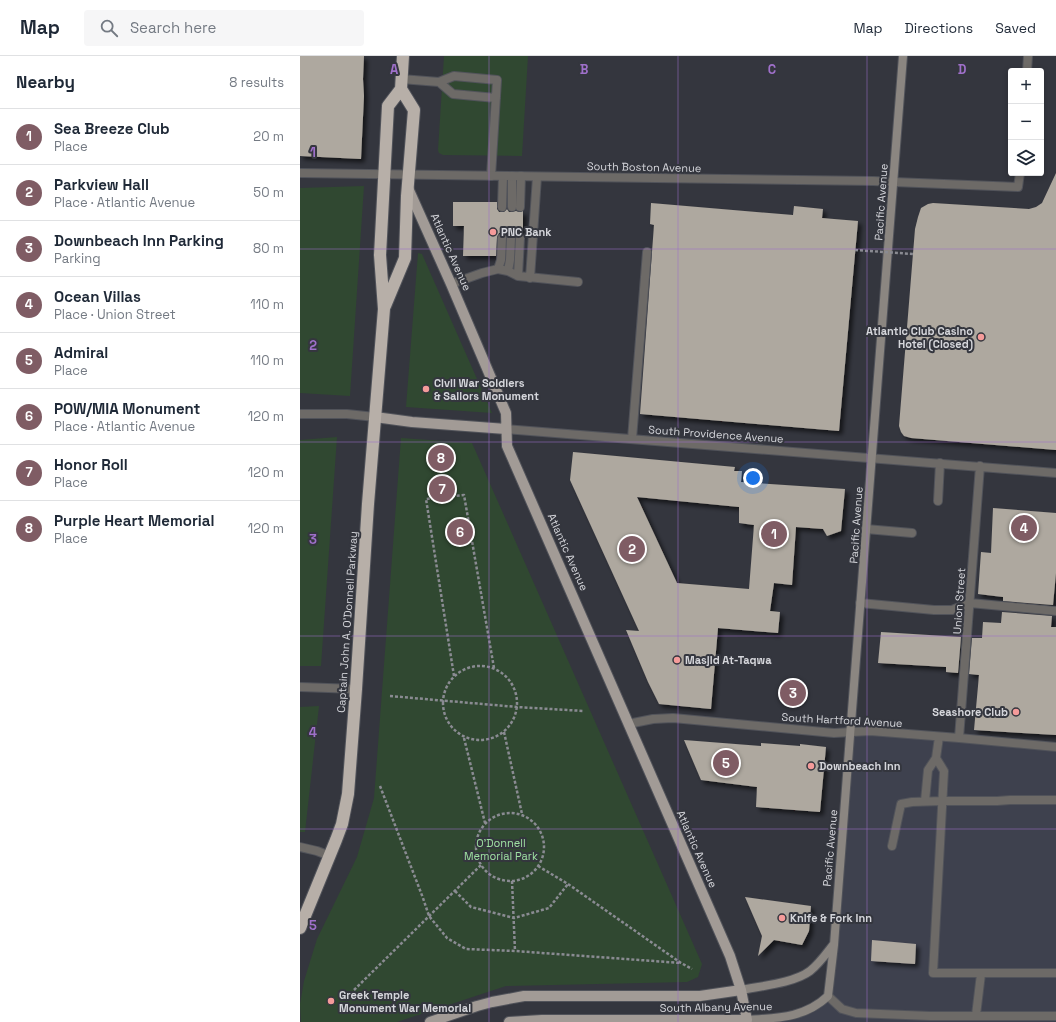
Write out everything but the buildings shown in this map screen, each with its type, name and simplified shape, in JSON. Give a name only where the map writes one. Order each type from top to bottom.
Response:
[{"type":"highway","points":[[389,175],[388,106],[401,84],[403,56]]},
{"type":"highway","name":"Atlantic Avenue","points":[[401,84],[414,110],[408,181]]},
{"type":"highway","name":"Captain John A. O'Donnell Parkway","points":[[300,928],[303,916],[330,856],[346,809],[384,309],[380,255],[384,195],[389,175]]},
{"type":"highway","name":"Captain John A. O'Donnell Parkway","points":[[384,309],[405,258],[408,181]]},
{"type":"main road","name":"Atlantic Avenue","points":[[408,181],[506,412],[507,446],[730,956],[741,990],[747,1021]]},
{"type":"main road","name":"South Providence Avenue","points":[[375,417],[412,422],[506,430]]},
{"type":"main road","name":"South Albany Avenue","points":[[430,1022],[484,1004],[524,996],[700,996],[741,990]]},
{"type":"main road","name":"South Albany Avenue","points":[[509,1022],[542,1020],[747,1021]]},
{"type":"street","name":"Pacific Avenue","points":[[828,996],[834,945],[903,56]]},
{"type":"street","points":[[1027,68],[1028,56]]},
{"type":"street","points":[[401,84],[439,82],[454,76],[497,80],[491,176]]},
{"type":"street","points":[[439,82],[453,94],[496,98]]},
{"type":"street","name":"South Boston Avenue","points":[[300,174],[389,175],[408,181],[491,176],[522,176],[873,181],[1018,187],[1020,176]]},
{"type":"street","points":[[508,176],[516,207],[522,176]]},
{"type":"street","points":[[502,207],[508,176]]},
{"type":"street","points":[[530,278],[537,177]]},
{"type":"street","points":[[498,269],[502,260],[502,238]]},
{"type":"street","points":[[508,271],[511,238]]},
{"type":"street","points":[[518,276],[520,238]]},
{"type":"street","points":[[632,439],[647,252]]},
{"type":"street","points":[[452,284],[498,269],[508,271],[518,276],[530,278],[578,282]]},
{"type":"street","points":[[300,414],[347,414],[375,417]]},
{"type":"street","name":"South Providence Avenue","points":[[506,430],[1056,473]]},
{"type":"street","points":[[938,501],[940,463]]},
{"type":"street","name":"Union Street","points":[[959,738],[980,466]]},
{"type":"street","points":[[866,529],[912,533]]},
{"type":"street","points":[[860,603],[952,610],[970,604],[1056,611]]},
{"type":"street","points":[[300,687],[356,689]]},
{"type":"street","name":"South Hartford Avenue","points":[[628,724],[653,719],[668,718],[834,733],[870,731],[1056,747]]},
{"type":"street","points":[[924,801],[928,770],[936,758],[939,737]]},
{"type":"street","points":[[936,758],[944,771],[933,973],[1056,973]]},
{"type":"street","points":[[892,846],[901,804],[924,801],[1056,800]]},
{"type":"street","points":[[300,847],[330,856]]},
{"type":"street","name":"South Albany Avenue","points":[[741,990],[790,980],[802,976],[816,965],[834,945]]},
{"type":"street","points":[[976,1016],[981,974]]},
{"type":"street","points":[[828,996],[842,1009],[856,1013],[930,1016],[1056,1016]]},
{"type":"street","name":"South Albany Avenue","points":[[747,1021],[776,1018],[801,1013],[820,1004],[828,996]]},
{"type":"path","points":[[855,250],[913,254]]},
{"type":"path","points":[[454,676],[426,499],[464,495],[494,668]]},
{"type":"path","points":[[473,666],[494,668],[504,675],[512,684],[516,695],[517,707],[515,717],[504,732],[495,738],[474,741],[464,738],[454,731],[446,721],[442,710],[442,697],[446,685],[454,676],[473,666]]},
{"type":"path","points":[[390,696],[584,711]]},
{"type":"path","points":[[504,732],[522,814]]},
{"type":"path","points":[[464,738],[485,824]]},
{"type":"path","points":[[380,786],[429,916],[447,938],[466,949],[681,963]]},
{"type":"path","points":[[502,814],[522,814],[531,819],[538,827],[544,846],[543,856],[538,866],[522,879],[512,881],[503,880],[487,872],[481,865],[477,855],[476,844],[479,833],[485,824],[493,817],[502,814]]},
{"type":"path","points":[[354,990],[481,865]]},
{"type":"path","points":[[538,866],[568,884],[681,963],[692,969]]},
{"type":"path","points":[[512,881],[515,951]]},
{"type":"path","points":[[455,891],[471,907],[514,918],[549,908],[568,884]]},
{"type":"shaded area","points":[[850,733],[1056,747],[1056,1022],[509,1022],[792,1016],[828,996]]},
{"type":"green space","points":[[444,56],[528,56],[522,156],[443,155],[439,153]]},
{"type":"green space","points":[[364,186],[350,396],[300,393],[300,188]]},
{"type":"green space","points":[[418,253],[422,254],[492,413],[406,407]]},
{"type":"green space","points":[[337,437],[321,666],[300,666],[300,440]]},
{"type":"green space","name":"O'Donnell Memorial Park","points":[[401,438],[472,443],[702,964],[698,977],[687,982],[506,986],[397,1022],[301,1022],[300,1004],[304,981],[317,939],[357,857],[374,798]]},
{"type":"green space","points":[[319,706],[305,832],[300,832],[300,707]]},
{"type":"place","name":"PNC Bank","points":[[493,232]]},
{"type":"place","name":"Atlantic Club Casino Hotel (Closed)","points":[[981,337]]},
{"type":"place","name":"Civil War Soldiers & Sailors Monument","points":[[426,389]]},
{"type":"place","name":"Purple Heart Memorial","points":[[441,458]]},
{"type":"place","name":"Honor Roll","points":[[442,489]]},
{"type":"place","name":"Ocean Villas","points":[[1024,528]]},
{"type":"place","name":"POW/MIA Monument","points":[[460,532]]},
{"type":"place","name":"Sea Breeze Club","points":[[774,534]]},
{"type":"place","name":"Parkview Hall","points":[[632,549]]},
{"type":"place","name":"Masjid At-Taqwa","points":[[677,660]]},
{"type":"place","name":"Downbeach Inn Parking","points":[[793,693]]},
{"type":"place","name":"Seashore Club","points":[[1016,712]]},
{"type":"place","name":"Admiral","points":[[726,763]]},
{"type":"place","name":"Downbeach Inn","points":[[811,766]]},
{"type":"place","name":"Knife & Fork Inn","points":[[782,918]]},
{"type":"place","name":"Greek Temple Monument War Memorial","points":[[331,1001]]}]
